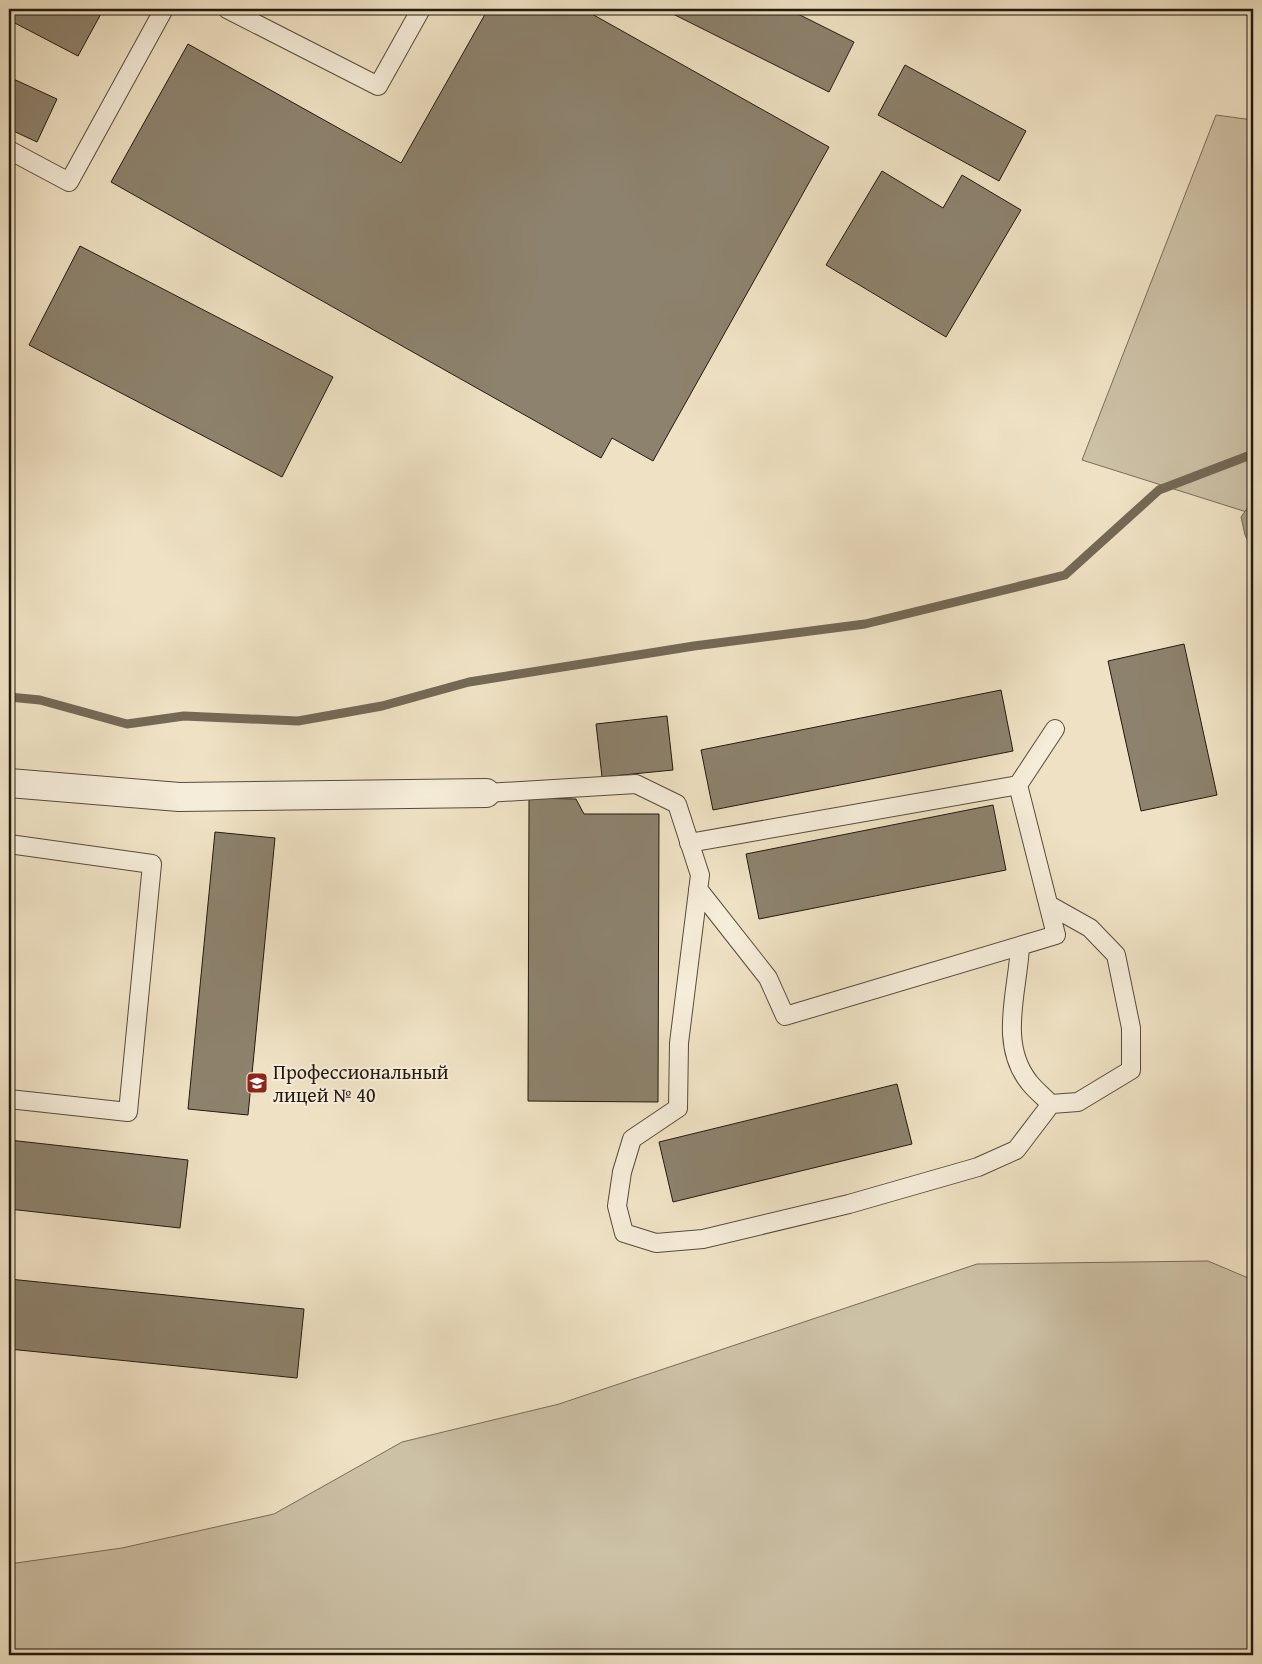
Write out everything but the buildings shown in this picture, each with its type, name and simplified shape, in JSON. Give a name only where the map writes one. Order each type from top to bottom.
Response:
[{"type":"street","points":[[9,783],[179,797],[486,793]]},
{"type":"lane","points":[[9,150],[69,182],[164,9]]},
{"type":"lane","points":[[227,9],[378,86],[421,9]]},
{"type":"lane","points":[[689,843],[1018,785],[1055,729]]},
{"type":"lane","points":[[486,793],[636,784],[677,804],[700,875],[679,1043],[678,1108],[632,1138],[622,1172],[617,1206],[624,1233],[656,1243],[703,1239],[849,1204],[978,1166],[1016,1150],[1051,1104],[1078,1102],[1131,1070],[1131,1028],[1116,955],[1090,928],[1049,905]]},
{"type":"lane","points":[[698,889],[768,978],[785,1016],[1056,935],[1018,785]]},
{"type":"lane","points":[[9,844],[152,864],[128,1112],[9,1099]]},
{"type":"lane","points":[[1020,946],[1019,974],[1012,1008],[1012,1046],[1028,1081],[1051,1104]]},
{"type":"shaded area","points":[[1216,115],[1253,120],[1253,514],[1082,460]]},
{"type":"shaded area","points":[[1253,500],[1253,551],[1245,535],[1241,517]]},
{"type":"shaded area","points":[[1208,1261],[1253,1280],[1253,1655],[9,1655],[9,1564],[122,1548],[274,1514],[402,1442],[559,1404],[977,1264]]},
{"type":"waterway","points":[[9,697],[40,700],[127,724],[184,716],[298,721],[382,706],[469,682],[694,646],[865,624],[1065,575],[1159,490],[1253,454]]},
{"type":"place","name":"Профессиональный лицей № 40","points":[[257,1083]]}]
